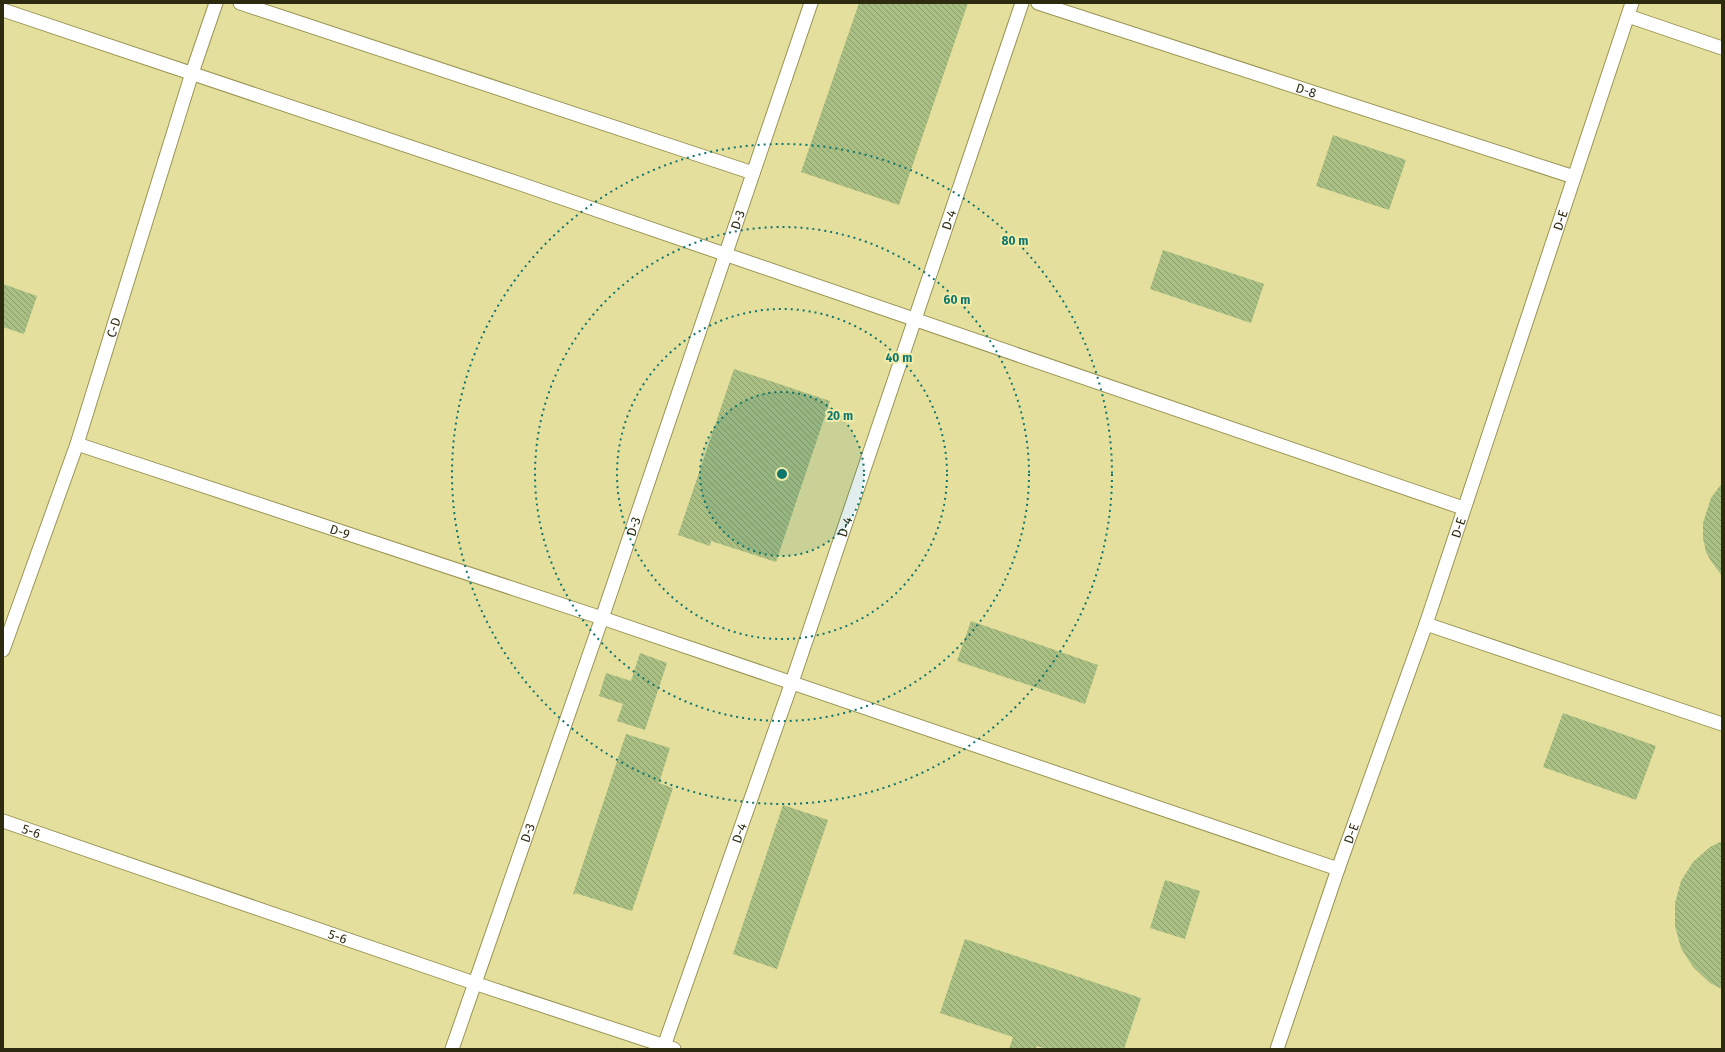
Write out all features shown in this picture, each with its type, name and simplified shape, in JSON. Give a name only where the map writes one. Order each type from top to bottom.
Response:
[{"type":"lane","name":"C-D","points":[[3,650],[77,444],[192,73],[216,3]]},
{"type":"lane","points":[[240,3],[753,173]]},
{"type":"lane","name":"D-3","points":[[452,1049],[602,618],[811,3]]},
{"type":"lane","name":"D-4","points":[[667,1048],[916,320],[1022,3]]},
{"type":"lane","name":"D-8","points":[[1038,3],[1574,176]]},
{"type":"lane","name":"D-E","points":[[1277,1049],[1338,869],[1426,624],[1632,3]]},
{"type":"lane","points":[[3,10],[726,254],[1464,508]]},
{"type":"lane","points":[[1628,16],[1722,48]]},
{"type":"lane","name":"D-9","points":[[77,444],[792,682],[1338,869]]},
{"type":"lane","points":[[1426,624],[1722,724]]},
{"type":"lane","name":"5-6","points":[[3,821],[667,1048]]},
{"type":"building","points":[[859,3],[968,3],[899,205],[801,172]]},
{"type":"building","points":[[1333,135],[1406,160],[1389,210],[1316,186]]},
{"type":"building","points":[[1163,250],[1264,284],[1251,323],[1150,289]]},
{"type":"building","points":[[3,284],[37,296],[24,334],[3,327]]},
{"type":"building","points":[[734,369],[830,401],[776,562],[711,541],[710,546],[678,535]]},
{"type":"building","points":[[1722,483],[1722,576],[1706,552],[1703,538],[1703,523],[1711,498]]},
{"type":"building","points":[[971,621],[1098,665],[1085,704],[957,661]]},
{"type":"building","points":[[640,653],[667,663],[645,730],[617,721],[623,704],[599,696],[606,673],[631,681]]},
{"type":"building","points":[[1563,713],[1656,746],[1636,800],[1543,767]]},
{"type":"building","points":[[626,734],[670,748],[659,783],[673,788],[632,911],[575,893],[574,895],[573,894]]},
{"type":"building","points":[[783,805],[828,820],[777,969],[733,954]]},
{"type":"building","points":[[1722,841],[1722,989],[1710,983],[1693,967],[1681,948],[1675,926],[1675,903],[1681,881],[1693,862],[1710,847]]},
{"type":"building","points":[[1165,880],[1200,891],[1185,939],[1150,928]]},
{"type":"building","points":[[965,939],[1141,998],[1124,1049],[1047,1049],[1037,1046],[1036,1049],[1009,1049],[1013,1037],[940,1013]]}]
